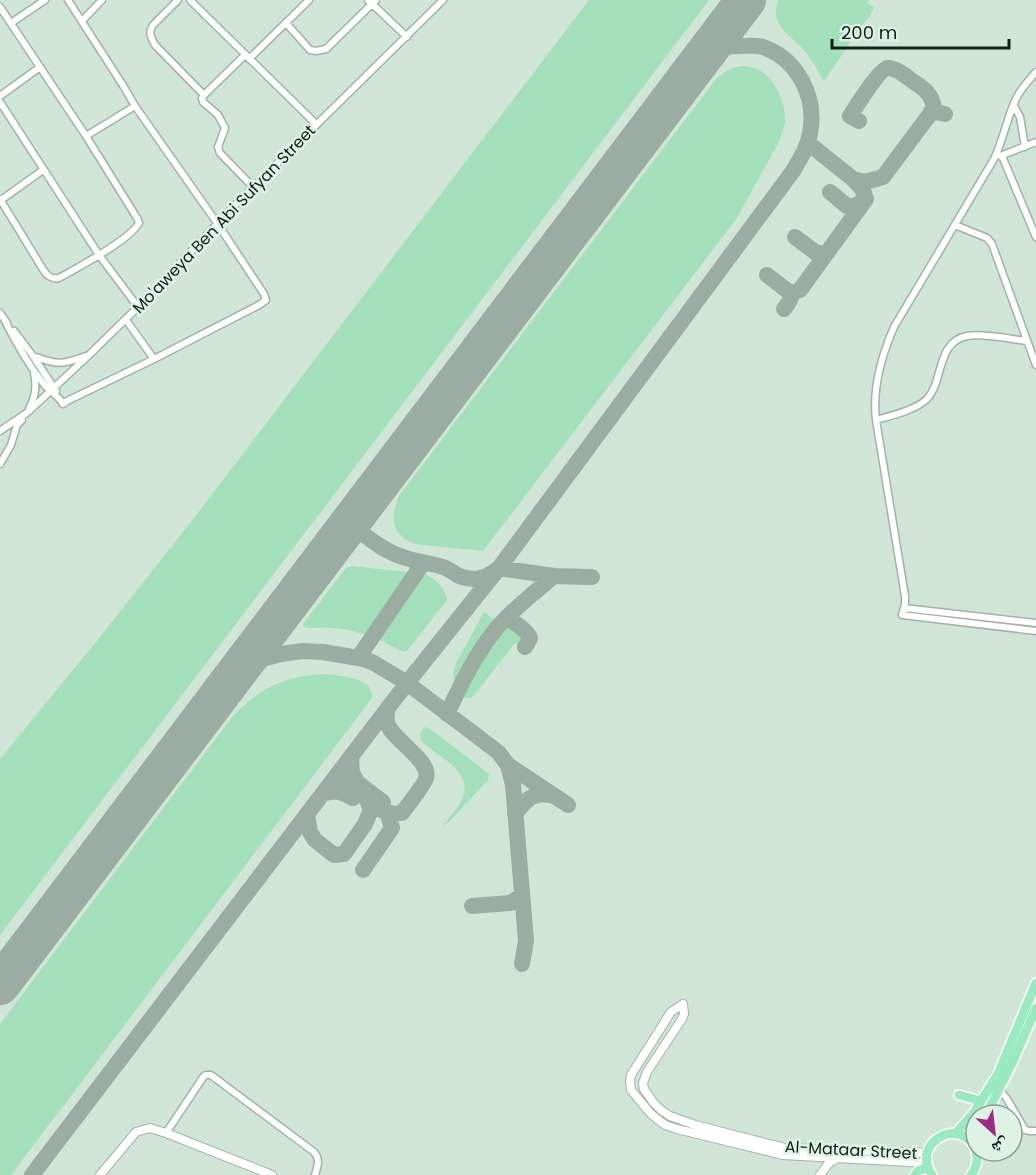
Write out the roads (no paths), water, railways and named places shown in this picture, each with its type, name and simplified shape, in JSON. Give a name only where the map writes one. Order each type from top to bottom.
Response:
[{"type":"main road","points":[[959,1095],[981,1101],[998,1074],[1036,983]]},
{"type":"main road","points":[[992,1103],[1036,1008]]},
{"type":"main road","points":[[955,1134],[964,1125]]},
{"type":"main road","points":[[915,1175],[928,1164],[933,1142],[938,1138],[949,1134],[964,1137]]},
{"type":"street","points":[[11,23],[45,0]]},
{"type":"street","points":[[5,321],[33,369],[63,404],[266,300],[218,224],[135,106],[68,0]]},
{"type":"street","points":[[82,21],[102,0]]},
{"type":"street","points":[[178,0],[153,25],[150,35],[155,45],[204,94]]},
{"type":"street","points":[[190,0],[316,124]]},
{"type":"street","points":[[253,187],[220,153],[218,147],[225,128],[218,115],[203,102],[202,98],[309,0]]},
{"type":"street","name":"Mo'aweya Ben Abi Sufyan Street","points":[[1,428],[28,412],[126,320],[253,187],[443,0]]},
{"type":"street","points":[[286,23],[310,50],[321,51],[326,49],[372,1],[407,37]]},
{"type":"street","points":[[0,7],[86,136],[139,223],[137,227],[99,255],[59,278],[49,277],[0,199],[43,170]]},
{"type":"street","points":[[0,96],[40,67]]},
{"type":"street","points":[[903,612],[904,596],[876,420],[874,400],[876,381],[889,338],[902,311],[994,159],[1022,88],[1036,72]]},
{"type":"street","points":[[0,102],[99,255],[138,307]]},
{"type":"street","points":[[86,136],[135,106]]},
{"type":"street","points":[[1014,106],[1020,117],[1025,147]]},
{"type":"street","points":[[994,159],[1036,142]]},
{"type":"street","points":[[1002,156],[1036,237]]},
{"type":"street","points":[[955,225],[987,238],[992,243],[1036,365]]},
{"type":"street","points":[[0,313],[33,356],[53,390]]},
{"type":"street","points":[[126,320],[154,359]]},
{"type":"street","points":[[876,420],[897,414],[926,400],[932,391],[946,352],[960,338],[974,335],[1027,341]]},
{"type":"street","points":[[33,356],[61,364],[89,355]]},
{"type":"street","points":[[0,464],[11,445],[17,425],[28,412],[35,395],[33,369]]},
{"type":"street","points":[[903,612],[1036,623]]},
{"type":"street","points":[[903,612],[1036,631]]},
{"type":"street","name":"Al-Mataar Street","points":[[928,1164],[783,1155],[701,1131],[670,1116],[657,1106],[644,1089],[644,1077],[682,1019],[683,1004],[671,1012],[631,1074],[631,1090],[651,1114],[670,1127],[701,1131],[785,1148],[928,1164]]},
{"type":"street","points":[[166,1133],[204,1076],[211,1075],[315,1152],[318,1162],[315,1175]]},
{"type":"street","points":[[999,1089],[1025,1130],[1036,1131]]},
{"type":"street","points":[[651,1114],[657,1106]]},
{"type":"street","points":[[670,1127],[667,1123],[669,1121],[677,1123],[683,1121]]},
{"type":"street","points":[[100,1175],[136,1132],[150,1128],[272,1175]]},
{"type":"street","name":"Al-Mataar Street","points":[[820,1175],[829,1163],[839,1157]]}]
